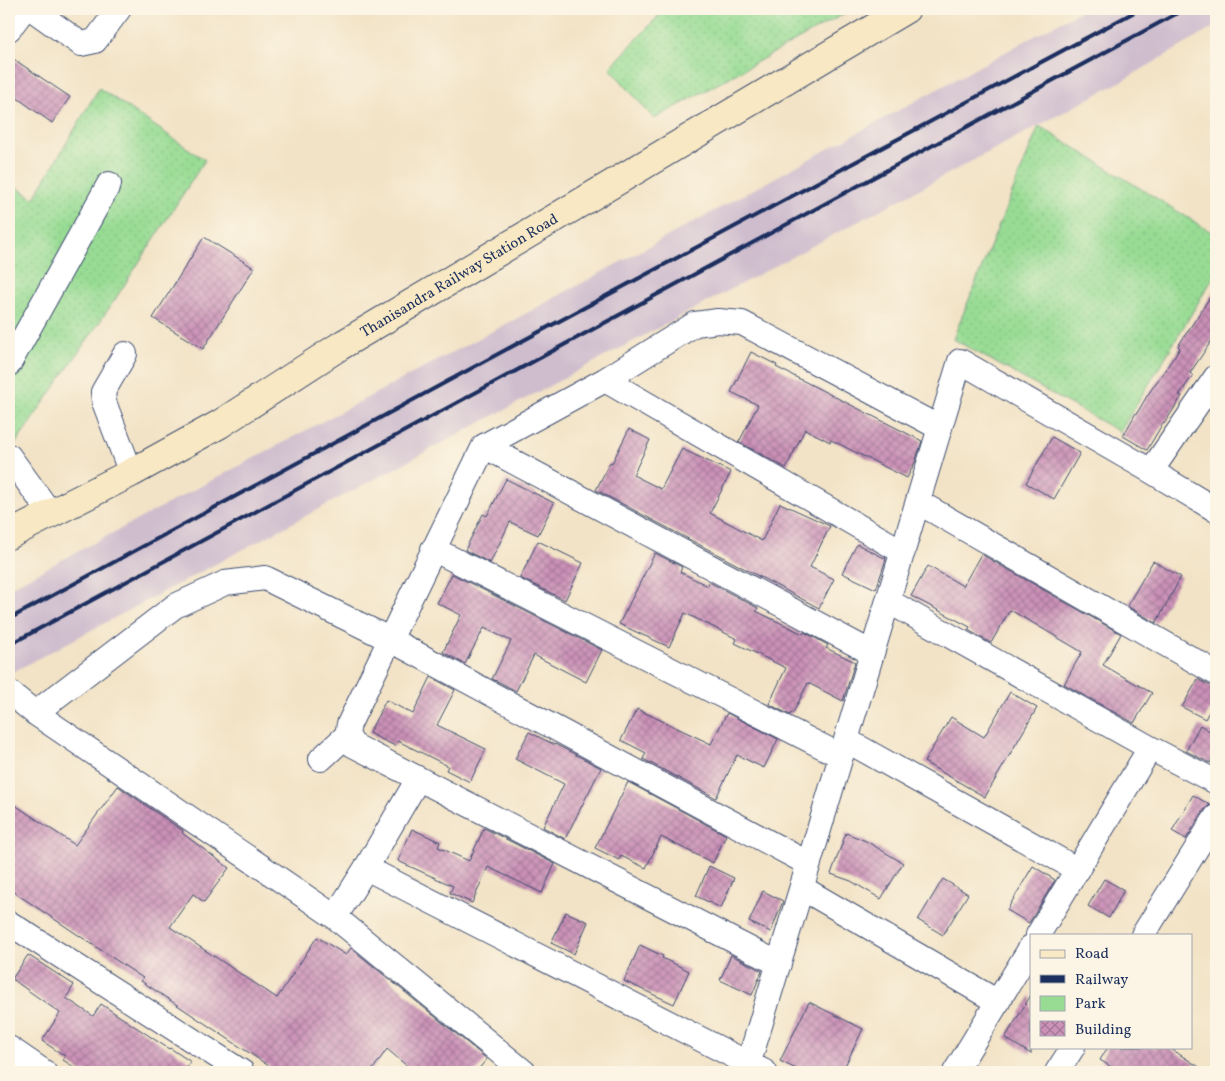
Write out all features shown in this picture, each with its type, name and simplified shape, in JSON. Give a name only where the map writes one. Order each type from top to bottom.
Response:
[{"type":"street","points":[[9,29],[24,9]]},
{"type":"street","points":[[32,9],[81,44],[95,40],[119,9]]},
{"type":"street","name":"Thanisandra Railway Station Road","points":[[9,535],[220,424],[340,346],[906,9]]},
{"type":"street","points":[[9,364],[109,184]]},
{"type":"street","points":[[321,760],[347,734],[349,724],[484,446],[605,380],[695,324],[718,321],[742,323],[940,428]]},
{"type":"street","points":[[125,354],[103,392],[104,402],[131,472]]},
{"type":"street","points":[[366,868],[753,1070],[779,964],[960,361],[1216,510]]},
{"type":"street","points":[[1151,471],[1216,377]]},
{"type":"street","points":[[605,380],[902,552]]},
{"type":"street","points":[[484,446],[872,653]]},
{"type":"street","points":[[9,456],[51,514]]},
{"type":"street","points":[[918,502],[1216,673]]},
{"type":"street","points":[[433,549],[844,748],[1078,870]]},
{"type":"street","points":[[36,713],[175,606],[225,583],[265,578],[390,639],[809,864]]},
{"type":"street","points":[[888,601],[1150,748],[1216,782]]},
{"type":"street","points":[[9,692],[36,713],[335,917],[524,1072]]},
{"type":"street","points":[[347,734],[353,745],[779,964]]},
{"type":"street","points":[[1039,934],[1150,748]]},
{"type":"street","points":[[335,917],[418,779]]},
{"type":"street","points":[[1144,934],[1216,817]]},
{"type":"street","points":[[802,888],[998,1002]]},
{"type":"street","points":[[9,923],[242,1072]]},
{"type":"street","points":[[955,1072],[1030,949]]},
{"type":"street","points":[[9,1048],[44,1072]]},
{"type":"street","points":[[1057,1072],[1072,1048]]},
{"type":"shaded area","points":[[1084,9],[1216,9],[1216,26],[1122,81],[9,674],[9,588],[527,313]]},
{"type":"green space","points":[[665,9],[853,9],[654,119],[610,68]]},
{"type":"green space","points":[[99,88],[205,160],[114,301],[9,453],[9,183],[34,198]]},
{"type":"green space","points":[[1039,126],[1216,235],[1216,273],[1120,432],[953,339]]},
{"type":"building","points":[[9,56],[70,97],[52,123],[9,92]]},
{"type":"building","points":[[204,237],[254,268],[203,349],[153,318]]},
{"type":"building","points":[[1216,288],[1216,334],[1190,373],[1193,375],[1179,395],[1182,396],[1147,450],[1123,436]]},
{"type":"building","points":[[751,352],[777,365],[776,367],[922,441],[916,460],[907,478],[805,429],[786,468],[739,442],[758,405],[731,392]]},
{"type":"building","points":[[629,429],[650,440],[633,475],[661,489],[682,449],[731,472],[710,513],[762,541],[780,503],[830,526],[810,567],[834,579],[819,608],[596,490]]},
{"type":"building","points":[[1052,437],[1080,453],[1054,499],[1026,483]]},
{"type":"building","points":[[506,479],[554,503],[538,535],[510,522],[490,563],[465,550],[483,514],[487,516]]},
{"type":"building","points":[[538,541],[583,563],[565,600],[520,578]]},
{"type":"building","points":[[857,544],[886,559],[876,589],[842,573]]},
{"type":"building","points":[[655,553],[682,567],[680,572],[708,586],[709,582],[758,608],[756,611],[803,634],[804,632],[828,645],[826,648],[855,662],[843,701],[808,683],[793,713],[790,715],[769,704],[786,668],[735,643],[737,639],[685,613],[669,647],[619,624]]},
{"type":"building","points":[[981,554],[1121,634],[1103,665],[1152,693],[1134,723],[1064,684],[1082,652],[1033,623],[1010,610],[991,643],[968,630],[970,627],[911,596],[928,566],[963,586]]},
{"type":"building","points":[[1153,561],[1181,577],[1156,623],[1127,606]]},
{"type":"building","points":[[452,574],[602,650],[586,682],[534,655],[516,691],[492,679],[511,641],[484,628],[465,664],[443,652],[461,615],[437,603]]},
{"type":"building","points":[[431,677],[455,690],[437,725],[486,749],[470,782],[446,770],[448,766],[398,741],[395,746],[369,733],[386,700],[413,714]]},
{"type":"building","points":[[1198,679],[1216,689],[1216,699],[1205,719],[1182,707]]},
{"type":"building","points":[[1010,692],[1037,708],[985,797],[924,762],[951,717],[984,737]]},
{"type":"building","points":[[637,709],[711,744],[727,713],[778,739],[764,768],[737,755],[716,798],[643,759],[646,753],[621,740]]},
{"type":"building","points":[[1200,725],[1216,735],[1216,752],[1210,763],[1186,751]]},
{"type":"building","points":[[529,732],[601,768],[565,839],[543,827],[564,784],[515,759]]},
{"type":"building","points":[[628,782],[726,835],[713,863],[661,837],[646,868],[621,856],[619,860],[595,848]]},
{"type":"building","points":[[118,786],[183,831],[182,833],[229,868],[204,902],[193,894],[170,927],[277,998],[317,937],[346,955],[351,948],[487,1059],[476,1072],[414,1072],[387,1049],[371,1072],[278,1072],[141,981],[143,978],[9,889],[9,801],[75,845]]},
{"type":"building","points":[[1193,795],[1210,805],[1204,810],[1186,839],[1172,831]]},
{"type":"building","points":[[484,828],[555,864],[542,893],[488,867],[472,903],[450,893],[453,886],[398,861],[412,829],[440,842],[438,847],[469,861]]},
{"type":"building","points":[[846,833],[866,841],[903,863],[881,899],[851,881],[831,874]]},
{"type":"building","points":[[709,866],[734,878],[721,908],[696,896]]},
{"type":"building","points":[[1033,866],[1055,880],[1029,923],[1007,910]]},
{"type":"building","points":[[943,879],[968,894],[943,935],[918,920]]},
{"type":"building","points":[[1104,879],[1124,890],[1109,918],[1088,906]]},
{"type":"building","points":[[763,891],[783,901],[771,932],[749,922]]},
{"type":"building","points":[[566,912],[588,922],[574,954],[551,943]]},
{"type":"building","points":[[640,945],[689,971],[674,1004],[624,981]]},
{"type":"building","points":[[28,955],[74,985],[66,998],[93,1016],[101,1004],[191,1062],[184,1072],[82,1072],[63,1060],[65,1056],[42,1041],[60,1013],[12,979]]},
{"type":"building","points":[[731,955],[762,971],[752,995],[720,980]]},
{"type":"building","points":[[1030,997],[1031,1054],[1005,1038]]},
{"type":"building","points":[[809,1002],[863,1029],[842,1072],[802,1072],[780,1061]]},
{"type":"building","points":[[1107,1048],[1170,1048],[1207,1072],[1119,1072],[1100,1060]]},
{"type":"railway","points":[[9,619],[1140,9]]},
{"type":"railway","points":[[9,645],[1185,9]]}]
